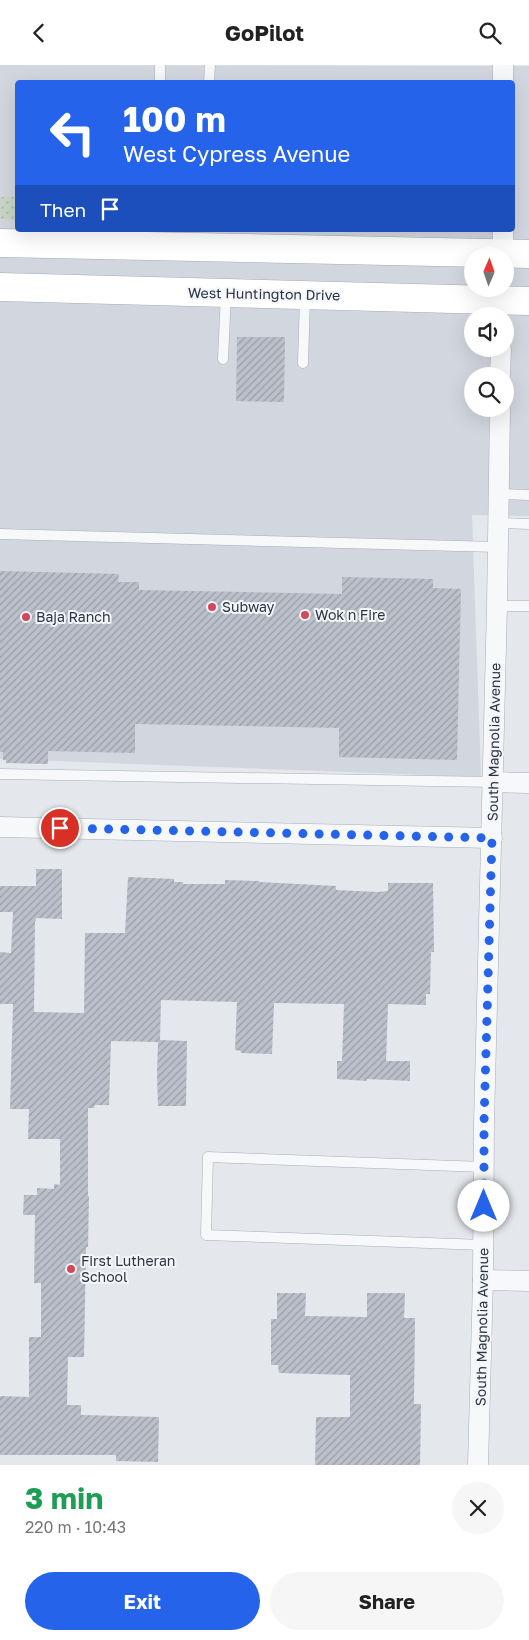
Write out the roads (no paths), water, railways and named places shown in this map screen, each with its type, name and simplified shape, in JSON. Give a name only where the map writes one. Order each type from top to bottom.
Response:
[{"type":"main road","points":[[0,243],[464,248]]},
{"type":"main road","name":"West Huntington Drive","points":[[0,287],[502,302],[529,301]]},
{"type":"street","points":[[503,65],[503,80]]},
{"type":"street","name":"South Magnolia Avenue","points":[[478,1465],[484,1280],[484,1167],[500,417]]},
{"type":"street","points":[[493,781],[529,783]]},
{"type":"street","points":[[0,827],[492,838]]},
{"type":"street","points":[[484,1280],[529,1281]]},
{"type":"lane","points":[[160,65],[160,80]]},
{"type":"lane","points":[[209,80],[210,65]]},
{"type":"lane","points":[[224,359],[226,293]]},
{"type":"lane","points":[[303,363],[306,295]]},
{"type":"lane","points":[[499,494],[529,495]]},
{"type":"lane","points":[[498,523],[529,524]]},
{"type":"lane","points":[[0,534],[498,547]]},
{"type":"lane","points":[[497,606],[529,606]]},
{"type":"lane","points":[[0,774],[493,781]]},
{"type":"lane","points":[[484,1167],[208,1157],[206,1235],[484,1245]]},
{"type":"place","name":"Subway","points":[[212,607]]},
{"type":"place","name":"Wok n Fire","points":[[305,615]]},
{"type":"place","name":"Baja Ranch","points":[[26,617]]},
{"type":"place","name":"First Lutheran School","points":[[71,1269]]}]
